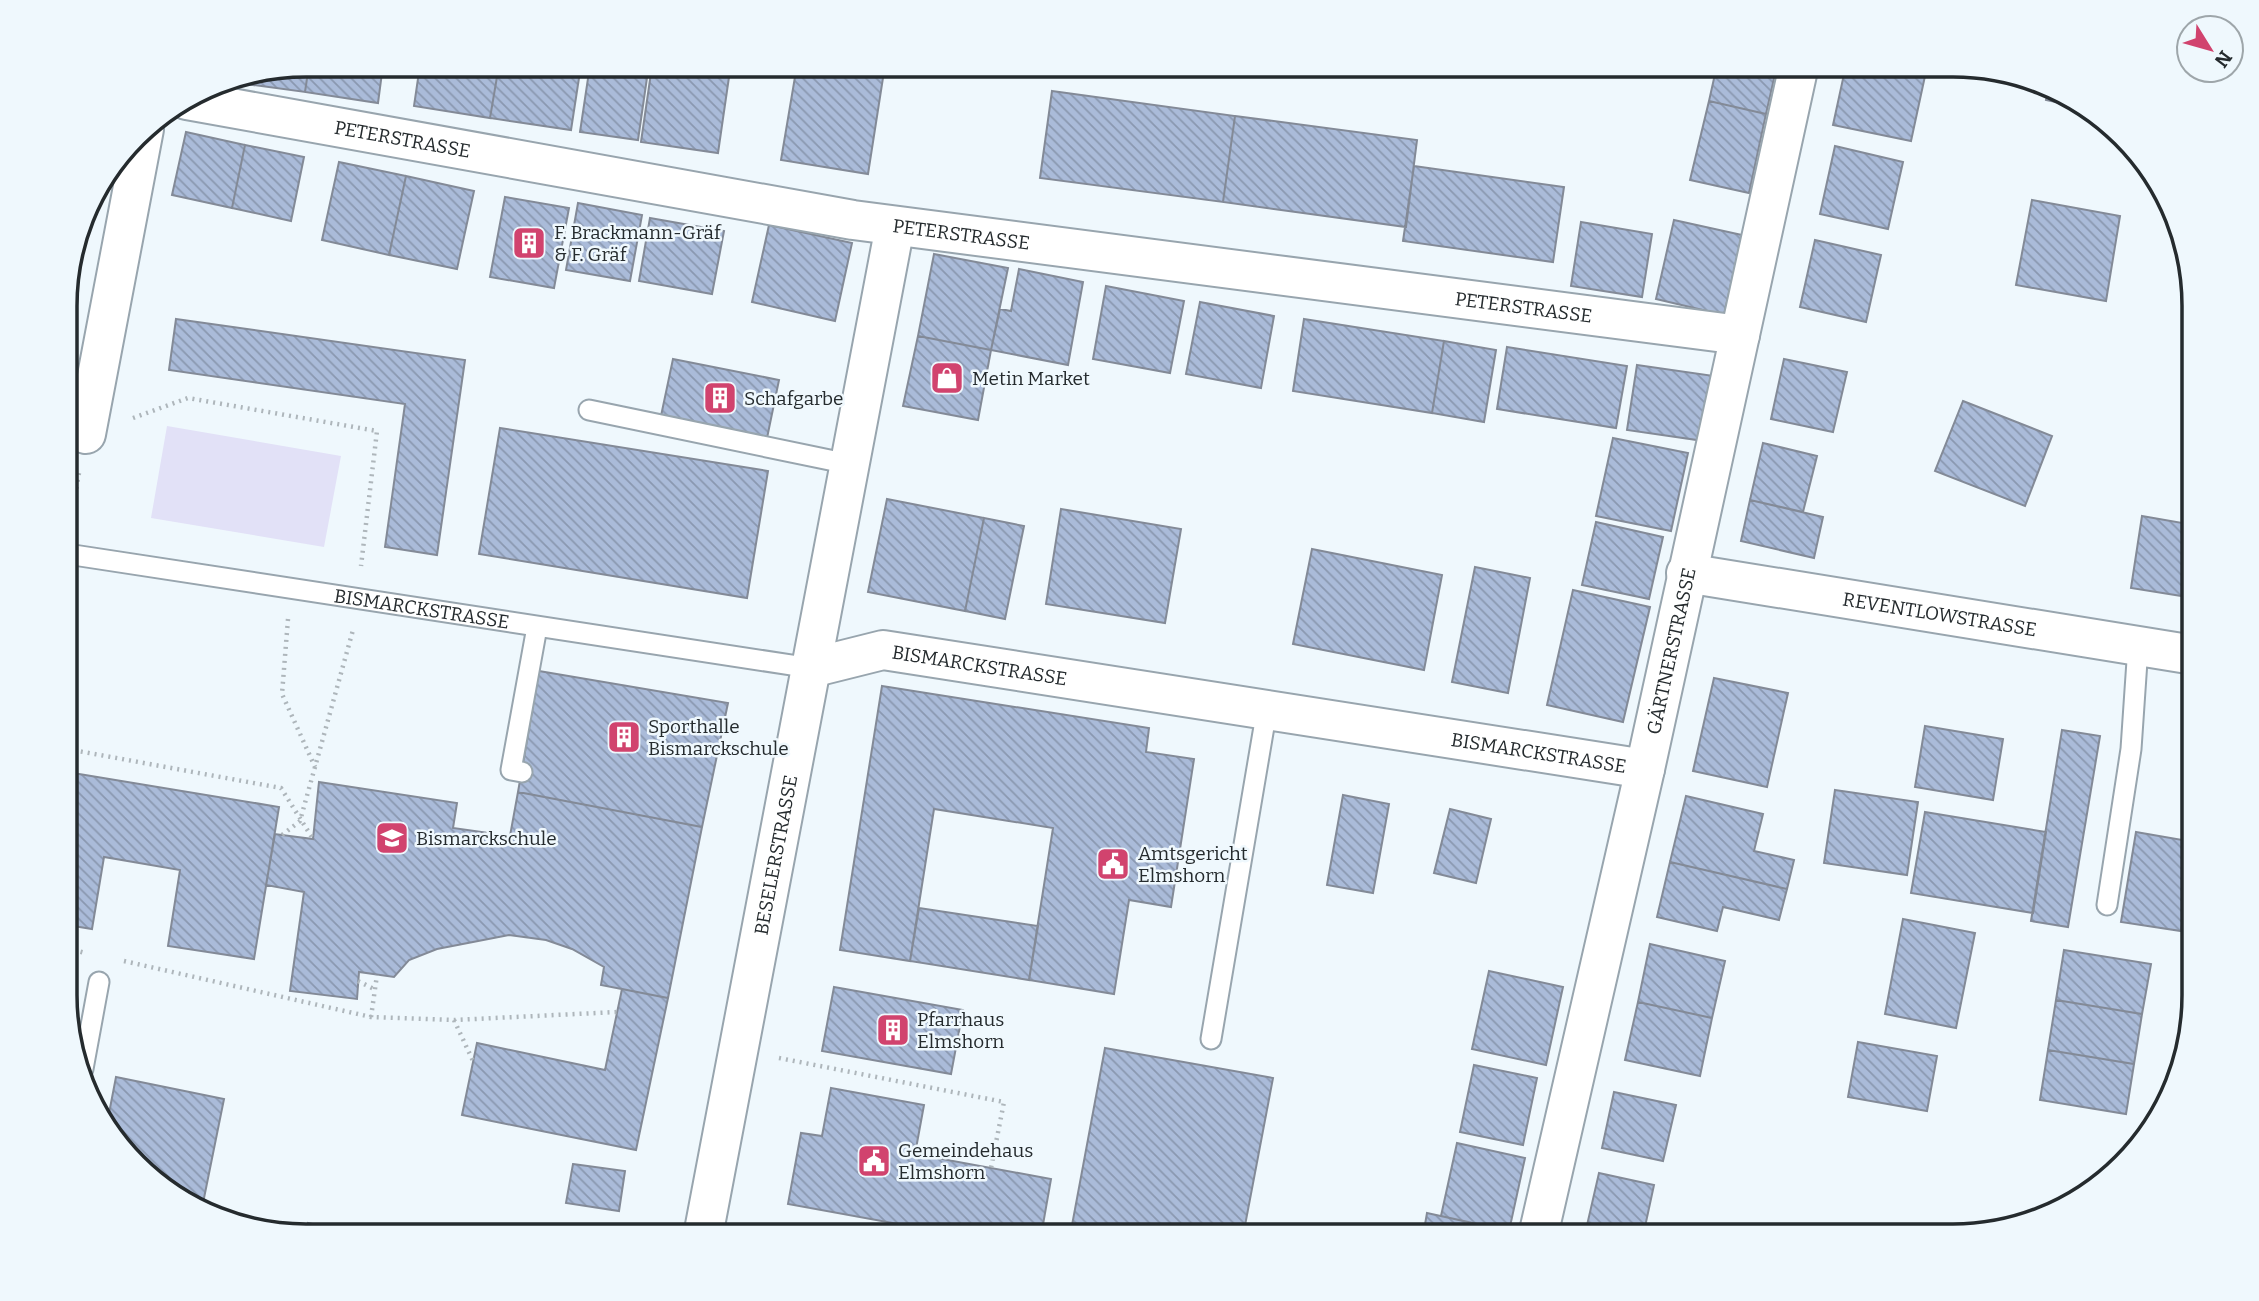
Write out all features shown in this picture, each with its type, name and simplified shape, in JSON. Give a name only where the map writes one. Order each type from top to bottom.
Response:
[{"type":"street","name":"GÄRTNERSTRASSE","points":[[1541,1224],[1645,769],[1796,77]]},
{"type":"street","name":"PETERSTRASSE","points":[[202,103],[895,226],[1265,271],[1740,335]]},
{"type":"street","points":[[86,434],[140,149]]},
{"type":"street","name":"BESELERSTRASSE","points":[[705,1224],[895,226]]},
{"type":"street","name":"REVENTLOWSTRASSE","points":[[1686,573],[2182,653]]},
{"type":"street","name":"BISMARCKSTRASSE","points":[[811,668],[883,650],[1645,769]]},
{"type":"lane","points":[[589,410],[849,464]]},
{"type":"lane","name":"BISMARCKSTRASSE","points":[[77,556],[811,668]]},
{"type":"lane","points":[[522,772],[512,770],[537,627]]},
{"type":"lane","points":[[2107,905],[2131,748],[2138,646]]},
{"type":"lane","points":[[1211,1039],[1267,709]]},
{"type":"lane","points":[[86,1055],[99,982]]},
{"type":"path","points":[[77,483],[86,434],[188,398],[377,431],[360,572]]},
{"type":"path","points":[[290,589],[282,694],[315,768]]},
{"type":"path","points":[[282,835],[300,821],[361,600]]},
{"type":"path","points":[[77,751],[281,788],[313,839]]},
{"type":"path","points":[[77,950],[91,954]]},
{"type":"path","points":[[116,960],[370,1017],[454,1020],[617,1012]]},
{"type":"path","points":[[370,1017],[377,975]]},
{"type":"path","points":[[358,981],[374,989]]},
{"type":"path","points":[[454,1020],[473,1060]]},
{"type":"path","points":[[737,1050],[1004,1102],[990,1168]]},
{"type":"shaded area","points":[[167,426],[341,456],[324,547],[151,518]]},
{"type":"building","points":[[307,77],[381,77],[378,103],[305,92]]},
{"type":"building","points":[[307,77],[305,92],[249,84]]},
{"type":"building","points":[[418,77],[497,77],[490,118],[414,106]]},
{"type":"building","points":[[497,77],[579,77],[571,130],[490,118]]},
{"type":"building","points":[[588,77],[647,77],[638,140],[580,132]]},
{"type":"building","points":[[650,77],[729,77],[718,153],[641,142]]},
{"type":"building","points":[[795,77],[883,77],[868,174],[781,160]]},
{"type":"building","points":[[1714,77],[1774,77],[1766,114],[1709,101]]},
{"type":"building","points":[[1843,77],[1925,77],[1911,141],[1833,125]]},
{"type":"building","points":[[1052,91],[1235,116],[1223,202],[1040,178]]},
{"type":"building","points":[[1709,101],[1766,114],[1749,193],[1690,180]]},
{"type":"building","points":[[1235,116],[1417,140],[1406,227],[1223,202]]},
{"type":"building","points":[[186,132],[245,145],[232,208],[172,195]]},
{"type":"building","points":[[245,145],[304,157],[291,221],[232,208]]},
{"type":"building","points":[[1835,146],[1903,162],[1888,229],[1820,214]]},
{"type":"building","points":[[339,162],[406,176],[389,255],[322,240]]},
{"type":"building","points":[[1414,166],[1564,187],[1553,262],[1403,241]]},
{"type":"building","points":[[406,176],[474,191],[457,269],[389,255]]},
{"type":"building","name":"F. Brackmann-Gräf & F. Gräf","points":[[505,197],[569,208],[554,288],[490,277]]},
{"type":"building","points":[[2032,200],[2120,216],[2106,301],[2016,285]]},
{"type":"building","points":[[578,203],[642,215],[630,281],[566,270]]},
{"type":"building","points":[[650,218],[724,231],[712,294],[639,281]]},
{"type":"building","points":[[1674,220],[1742,235],[1724,315],[1656,299]]},
{"type":"building","points":[[1581,222],[1652,234],[1642,297],[1571,286]]},
{"type":"building","points":[[769,225],[852,243],[835,321],[752,302]]},
{"type":"building","points":[[1815,240],[1881,255],[1866,322],[1800,307]]},
{"type":"building","points":[[934,254],[1008,268],[991,350],[918,336]]},
{"type":"building","points":[[1019,269],[1083,282],[1068,365],[991,350],[1000,309],[1011,311]]},
{"type":"building","points":[[1106,286],[1184,301],[1170,373],[1093,359]]},
{"type":"building","points":[[1200,302],[1274,316],[1261,388],[1186,374]]},
{"type":"building","points":[[176,319],[465,360],[437,555],[385,547],[405,404],[169,370]]},
{"type":"building","points":[[1304,319],[1444,341],[1432,413],[1293,391]]},
{"type":"building","name":"Metin Market","points":[[918,336],[991,350],[978,420],[903,406]]},
{"type":"building","points":[[1444,341],[1496,350],[1484,422],[1432,413]]},
{"type":"building","points":[[1507,347],[1627,366],[1616,428],[1497,409]]},
{"type":"building","name":"Schafgarbe","points":[[673,359],[779,380],[767,438],[661,416]]},
{"type":"building","points":[[1784,359],[1847,372],[1833,432],[1771,419]]},
{"type":"building","points":[[1637,365],[1714,376],[1704,441],[1627,430]]},
{"type":"building","points":[[1963,401],[2052,436],[2025,506],[1935,471]]},
{"type":"building","points":[[500,428],[768,471],[747,598],[479,554]]},
{"type":"building","points":[[1613,438],[1688,453],[1671,531],[1596,516]]},
{"type":"building","points":[[1763,443],[1817,456],[1803,512],[1750,500]]},
{"type":"building","points":[[887,499],[984,518],[965,611],[868,592]]},
{"type":"building","points":[[1750,500],[1823,517],[1814,558],[1741,541]]},
{"type":"building","points":[[1061,509],[1181,529],[1165,623],[1046,604]]},
{"type":"building","points":[[2142,516],[2182,523],[2182,596],[2131,588]]},
{"type":"building","points":[[984,518],[1024,526],[1005,619],[965,611]]},
{"type":"building","points":[[1596,522],[1663,537],[1649,599],[1582,585]]},
{"type":"building","points":[[1312,549],[1442,575],[1424,670],[1293,644]]},
{"type":"building","points":[[1475,567],[1530,578],[1508,693],[1452,682]]},
{"type":"building","points":[[1573,590],[1650,607],[1623,722],[1547,705]]},
{"type":"building","name":"Sporthalle Bismarckschule","points":[[539,671],[728,703],[702,827],[518,792]]},
{"type":"building","points":[[1714,678],[1788,693],[1767,787],[1693,771]]},
{"type":"building","name":"Amtsgericht Elmshorn","points":[[882,686],[1149,728],[1146,752],[1194,759],[1171,907],[1129,900],[1114,994],[1029,980],[1053,828],[934,809],[910,961],[840,950]]},
{"type":"building","points":[[1925,726],[2003,739],[1993,800],[1915,787]]},
{"type":"building","points":[[2062,730],[2100,736],[2068,927],[2031,921]]},
{"type":"building","points":[[77,774],[279,807],[254,959],[168,946],[180,870],[104,857],[92,929],[77,927]]},
{"type":"building","points":[[319,782],[457,803],[453,828],[510,836],[518,792],[702,827],[668,998],[601,985],[604,967],[572,949],[546,940],[509,935],[437,949],[409,960],[394,977],[359,972],[357,999],[290,991],[304,892],[266,885],[275,834],[313,839]]},
{"type":"building","points":[[1835,790],[1918,802],[1907,875],[1824,863]]},
{"type":"building","points":[[1343,795],[1389,804],[1373,893],[1327,885]]},
{"type":"building","points":[[1686,796],[1763,814],[1754,851],[1794,860],[1787,889],[1670,862]]},
{"type":"building","points":[[1450,809],[1491,819],[1476,883],[1434,873]]},
{"type":"building","points":[[1925,812],[2046,832],[2033,913],[1911,893]]},
{"type":"building","points":[[2136,832],[2182,840],[2181,931],[2121,922]]},
{"type":"building","points":[[1670,862],[1787,889],[1779,920],[1723,907],[1717,931],[1657,917]]},
{"type":"building","points":[[919,908],[1038,926],[1029,980],[910,961]]},
{"type":"building","points":[[1903,919],[1975,933],[1956,1028],[1885,1014]]},
{"type":"building","points":[[1650,944],[1725,961],[1712,1018],[1638,1002]]},
{"type":"building","points":[[2064,950],[2151,964],[2142,1014],[2056,1000]]},
{"type":"building","points":[[1489,971],[1563,987],[1546,1065],[1472,1049]]},
{"type":"building","name":"Pfarrhaus Elmshorn","points":[[834,987],[963,1010],[951,1074],[822,1051]]},
{"type":"building","points":[[622,989],[668,998],[636,1150],[462,1115],[477,1043],[605,1070]]},
{"type":"building","points":[[2056,1000],[2142,1014],[2134,1064],[2048,1050]]},
{"type":"building","points":[[1638,1002],[1712,1018],[1700,1076],[1625,1060]]},
{"type":"building","points":[[1858,1042],[1937,1056],[1927,1111],[1848,1097]]},
{"type":"building","points":[[1105,1048],[1273,1078],[1245,1224],[1072,1224]]},
{"type":"building","points":[[2048,1050],[2134,1064],[2126,1114],[2040,1100]]},
{"type":"building","points":[[1474,1065],[1537,1078],[1523,1145],[1460,1132]]},
{"type":"building","points":[[116,1077],[224,1099],[204,1199],[167,1177],[144,1157],[124,1134],[110,1111]]},
{"type":"building","name":"Gemeindehaus Elmshorn","points":[[831,1088],[924,1105],[915,1154],[1051,1179],[1043,1224],[898,1224],[788,1204],[801,1133],[822,1136]]},
{"type":"building","points":[[1614,1092],[1676,1105],[1663,1161],[1602,1148]]},
{"type":"building","points":[[1457,1143],[1525,1158],[1511,1224],[1477,1224],[1441,1216]]},
{"type":"building","points":[[573,1164],[625,1171],[619,1211],[566,1203]]},
{"type":"building","points":[[1599,1173],[1654,1185],[1646,1224],[1587,1224]]},
{"type":"building","points":[[1427,1213],[1477,1224],[1425,1224]]},
{"type":"place","name":"F. Brackmann-Gräf & F. Gräf","points":[[529,243]]},
{"type":"place","name":"Metin Market","points":[[947,378]]},
{"type":"place","name":"Schafgarbe","points":[[720,398]]},
{"type":"place","name":"Sporthalle Bismarckschule","points":[[624,737]]},
{"type":"place","name":"Bismarckschule","points":[[392,838]]},
{"type":"place","name":"Amtsgericht Elmshorn","points":[[1113,864]]},
{"type":"place","name":"Pfarrhaus Elmshorn","points":[[893,1030]]},
{"type":"place","name":"Gemeindehaus Elmshorn","points":[[874,1161]]}]
